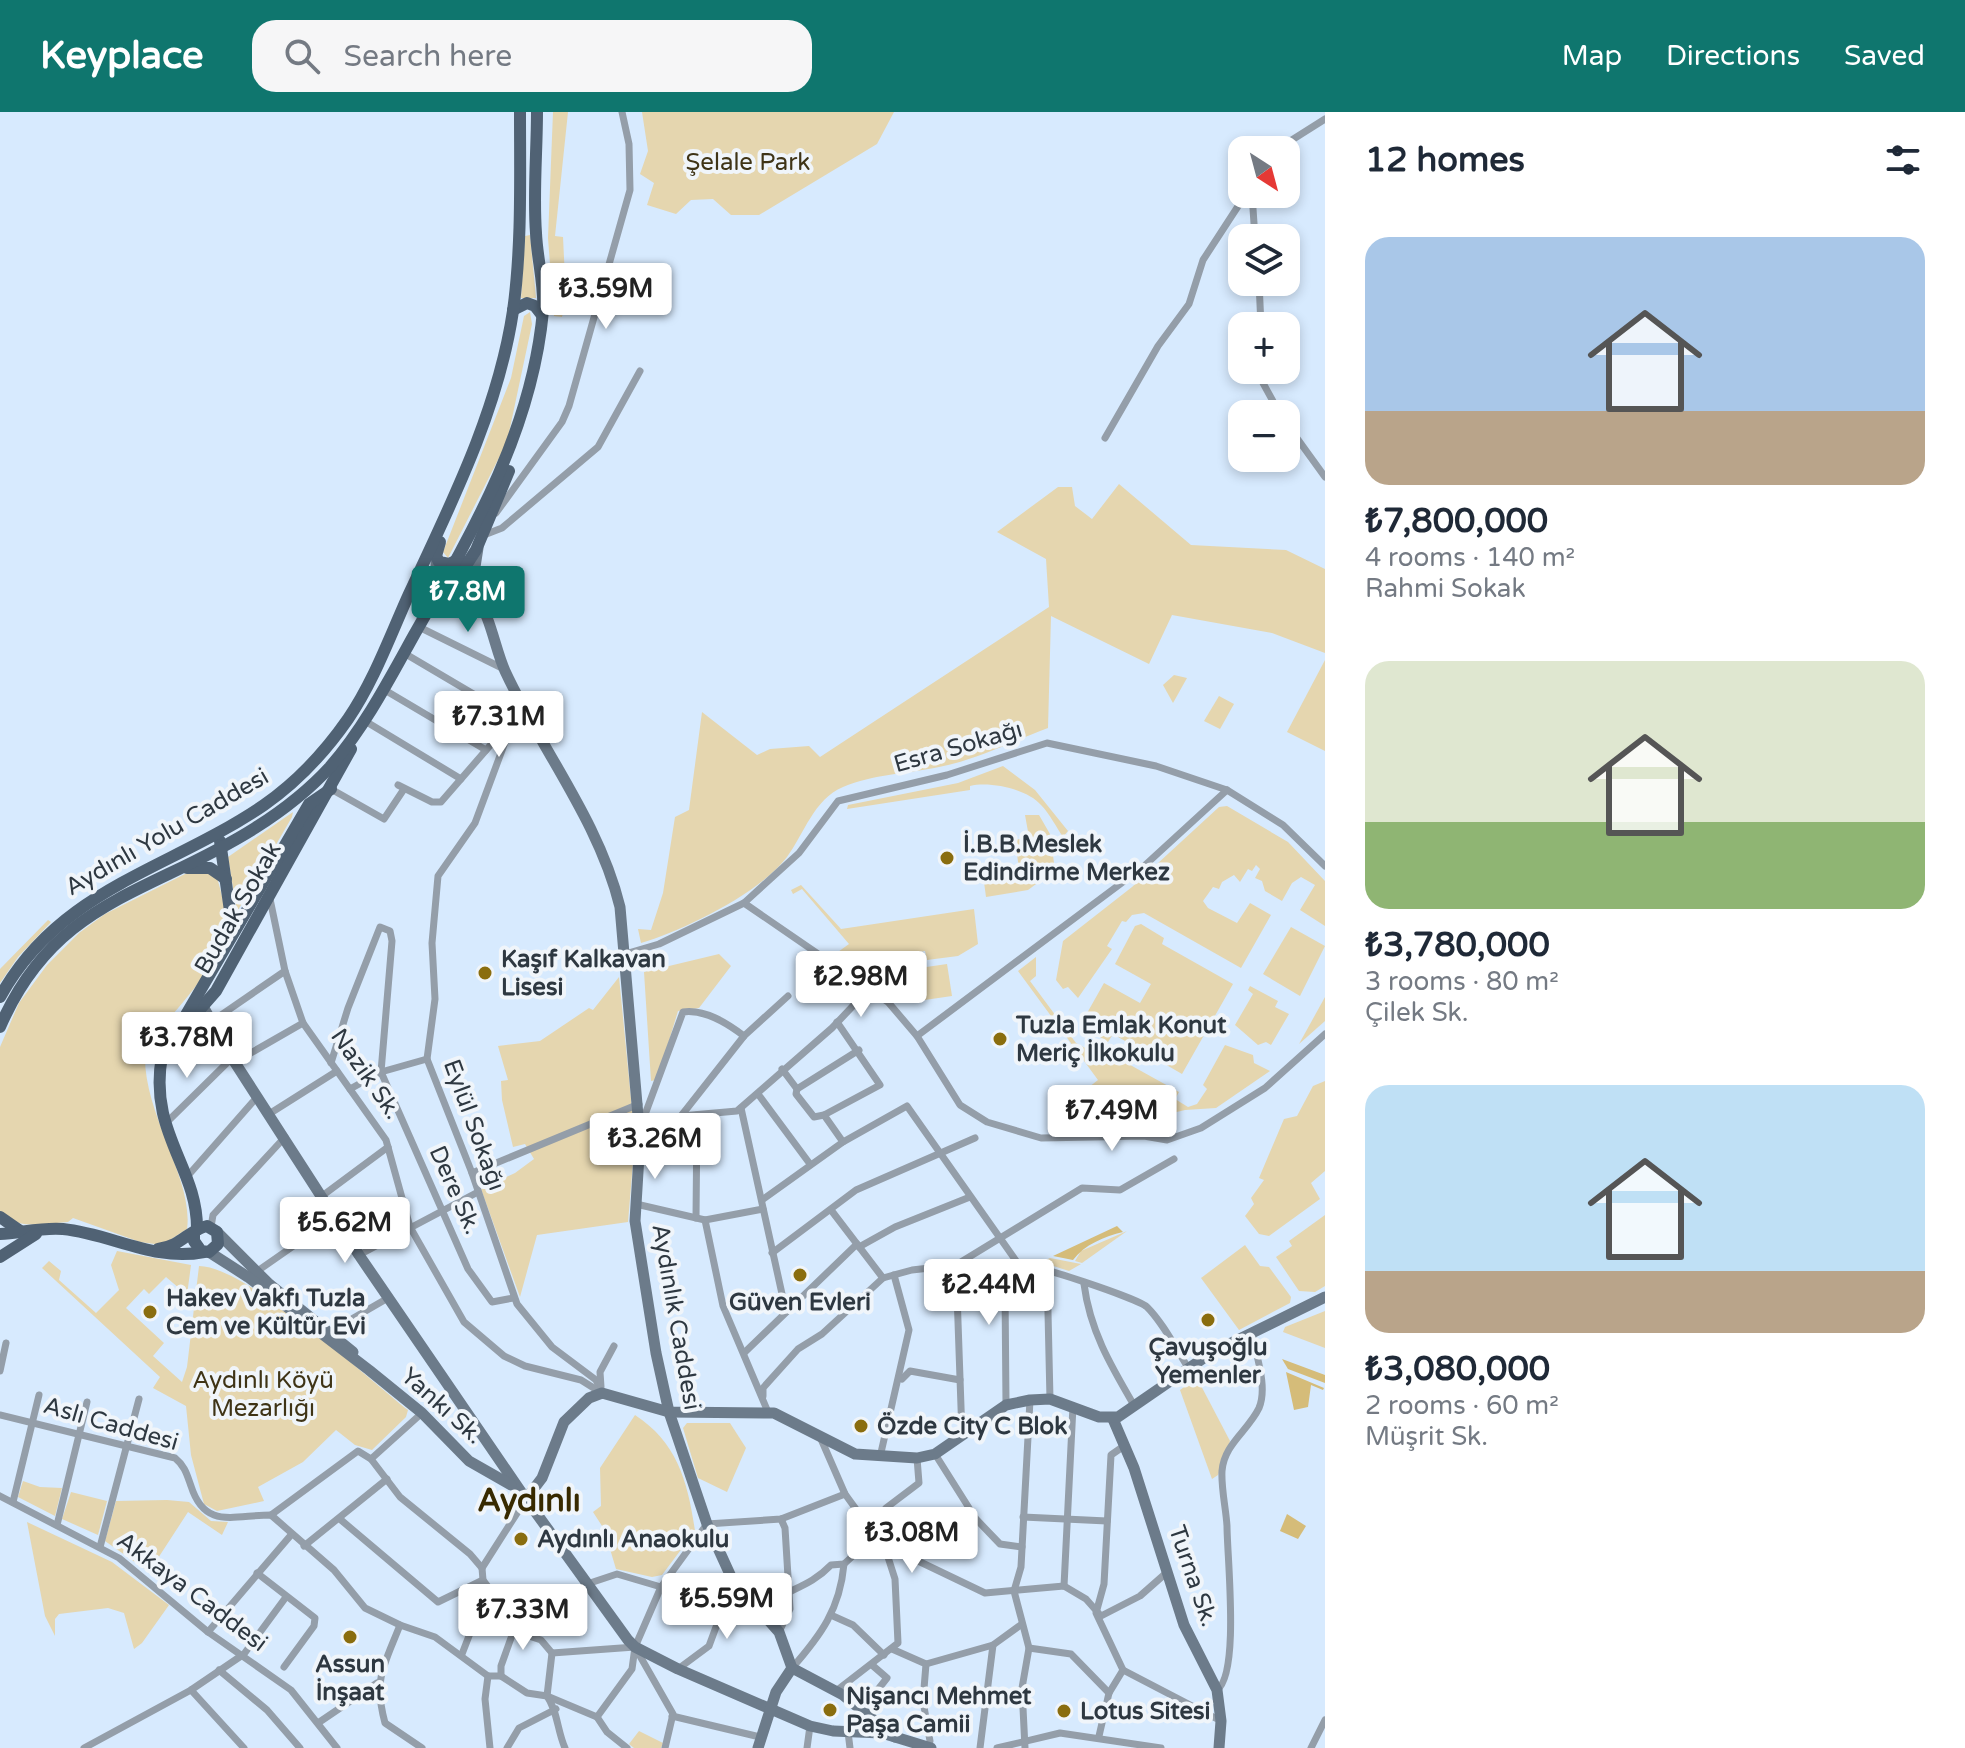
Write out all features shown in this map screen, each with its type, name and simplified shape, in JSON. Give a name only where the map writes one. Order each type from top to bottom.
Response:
[{"type":"main road","name":"Aydınlı Yolu Caddesi","points":[[0,997],[31,951],[71,913],[107,889],[248,815],[290,784],[325,749],[363,695],[456,494],[490,401],[513,310],[520,112]]},
{"type":"main road","name":"Aydınlı Yolu Caddesi","points":[[0,1027],[22,984],[54,943],[100,907],[218,849],[273,816],[312,785],[365,721],[419,627],[455,582],[460,559],[505,461],[533,371],[542,315],[536,228],[537,112]]},
{"type":"main road","points":[[513,310],[527,303],[535,306],[542,315]]},
{"type":"main road","points":[[455,582],[481,539],[519,443],[533,371]]},
{"type":"main road","points":[[456,494],[436,556],[446,564],[460,559]]},
{"type":"main road","name":"Budak Sokak","points":[[164,1125],[158,1098],[164,1050],[261,914],[365,721]]},
{"type":"main road","points":[[233,932],[226,879],[218,849],[222,838],[258,815],[290,784]]},
{"type":"main road","name":"Budak Sokak","points":[[201,1002],[233,932],[309,804],[331,789]]},
{"type":"main road","points":[[169,873],[201,866],[226,879]]},
{"type":"main road","points":[[0,1234],[74,1231],[177,1256],[207,1252],[218,1244],[205,1230],[164,1125]]},
{"type":"main road","points":[[0,1217],[23,1233]]},
{"type":"main road","points":[[143,1249],[178,1245],[205,1230]]},
{"type":"main road","points":[[205,1230],[195,1245],[207,1252]]},
{"type":"main road","points":[[0,1257],[42,1231]]},
{"type":"street","points":[[489,521],[562,422],[569,406],[630,190],[630,155],[622,112]]},
{"type":"street","points":[[1298,136],[1325,119]]},
{"type":"street","points":[[1105,438],[1158,346],[1189,304],[1203,260],[1239,208]]},
{"type":"street","points":[[478,599],[475,567],[481,539],[502,528],[598,447],[640,371]]},
{"type":"street","points":[[1300,442],[1325,477]]},
{"type":"street","name":"Aydınlık Caddesi","points":[[436,556],[434,568],[478,599],[504,669],[523,708],[598,839],[620,907],[639,1104],[635,1221],[656,1353],[669,1412],[707,1524],[733,1581],[779,1632],[792,1668]]},
{"type":"street","points":[[419,627],[504,669]]},
{"type":"street","points":[[331,789],[384,819],[401,787],[432,802],[441,802],[514,718],[404,653]]},
{"type":"street","points":[[383,689],[486,750]]},
{"type":"street","name":"Eylül Sokağı","points":[[523,708],[514,718],[475,823],[438,876],[432,943],[435,999],[427,1059],[472,1173],[513,1298],[531,1325],[573,1366],[596,1380],[602,1393]]},
{"type":"street","points":[[365,721],[461,779]]},
{"type":"street","name":"Esra Sokağı","points":[[625,954],[659,944],[744,903],[799,853],[838,801],[947,775],[1047,743],[1156,766],[1227,790],[1283,825],[1325,866]]},
{"type":"street","points":[[917,1036],[1145,865],[1227,790]]},
{"type":"street","points":[[258,892],[261,914]]},
{"type":"street","name":"Nazik Sk.","points":[[270,899],[285,971],[303,1023],[388,1147],[410,1227],[464,1322],[504,1356],[525,1366],[581,1380],[602,1393],[669,1412],[768,1412]]},
{"type":"street","points":[[744,903],[888,1002],[917,1036],[960,1105],[987,1122],[1041,1138],[1144,1136],[1167,1140],[1201,1128],[1265,1088],[1325,1034]]},
{"type":"street","name":"Dere Sk.","points":[[331,1063],[372,942],[380,927],[390,931],[392,941],[381,1072],[468,1269],[492,1302],[513,1298]]},
{"type":"street","points":[[211,1022],[285,971]]},
{"type":"street","points":[[640,1134],[681,1116],[741,1108],[834,1025],[869,989]]},
{"type":"street","points":[[681,1116],[744,1036],[788,996]]},
{"type":"street","points":[[201,1002],[234,1060],[359,1255],[526,1499],[635,1647],[672,1716],[665,1748]]},
{"type":"street","points":[[640,1134],[683,1012],[694,1011],[710,1016],[744,1036]]},
{"type":"street","points":[[164,1125],[234,1060],[303,1023]]},
{"type":"street","points":[[782,1069],[814,1117],[824,1115],[880,1085],[859,1050],[834,1025]]},
{"type":"street","points":[[797,1089],[859,1050]]},
{"type":"street","points":[[350,1089],[381,1072],[427,1059]]},
{"type":"street","points":[[269,1114],[337,1071]]},
{"type":"street","points":[[758,1094],[810,1164]]},
{"type":"street","points":[[185,1179],[258,1096]]},
{"type":"street","points":[[472,1173],[639,1104]]},
{"type":"street","points":[[762,1200],[843,1142],[907,1106],[1019,1265]]},
{"type":"street","points":[[741,1108],[786,1312]]},
{"type":"street","points":[[696,1218],[697,1115]]},
{"type":"street","points":[[824,1115],[843,1142]]},
{"type":"street","points":[[205,1230],[213,1215],[285,1137]]},
{"type":"street","points":[[772,1253],[856,1190],[975,1138]]},
{"type":"street","points":[[322,1196],[388,1147]]},
{"type":"street","points":[[763,1396],[763,1388],[798,1349],[822,1334],[883,1278],[956,1265],[1082,1188],[1120,1190],[1174,1159]]},
{"type":"street","points":[[359,1255],[478,1192]]},
{"type":"street","points":[[745,1352],[858,1245],[970,1197]]},
{"type":"street","points":[[636,1204],[705,1220],[763,1209]]},
{"type":"street","points":[[831,1210],[883,1278]]},
{"type":"street","points":[[256,1272],[335,1217]]},
{"type":"street","points":[[705,1220],[716,1282],[768,1412],[782,1416],[855,1454],[917,1458],[935,1454],[1006,1405],[1030,1400],[1050,1399],[1113,1419],[1211,1353],[1325,1297]]},
{"type":"street","name":"Yankı Sk.","points":[[205,1230],[331,1331],[369,1370]]},
{"type":"street","name":"Yankı Sk.","points":[[207,1252],[369,1370],[422,1413],[469,1461],[502,1478],[526,1499]]},
{"type":"street","points":[[1006,1405],[1005,1289],[1019,1265],[1027,1263],[1146,1304],[1189,1369]]},
{"type":"street","points":[[956,1265],[962,1435]]},
{"type":"street","points":[[1047,1269],[1050,1399]]},
{"type":"street","points":[[880,1457],[909,1330],[894,1275]]},
{"type":"street","points":[[1084,1284],[1089,1319],[1101,1351],[1135,1407]]},
{"type":"street","points":[[331,1331],[388,1298]]},
{"type":"street","points":[[1217,1690],[1224,1683],[1230,1639],[1226,1498],[1222,1471],[1229,1447],[1260,1404],[1261,1381],[1252,1334]]},
{"type":"street","points":[[0,1371],[6,1343]]},
{"type":"street","points":[[565,1748],[556,1728],[556,1709],[547,1696],[552,1653],[541,1640],[529,1636],[516,1624],[483,1580],[482,1568],[542,1478],[564,1422],[589,1398],[602,1393],[600,1372],[614,1346]]},
{"type":"street","points":[[900,1380],[910,1371],[960,1380]]},
{"type":"street","points":[[13,1502],[39,1395]]},
{"type":"street","points":[[100,1547],[139,1399]]},
{"type":"street","points":[[1025,1748],[1022,1688],[1029,1648],[1014,1591],[1021,1567],[1030,1400]]},
{"type":"street","points":[[57,1525],[87,1402]]},
{"type":"street","points":[[1064,1586],[1073,1406]]},
{"type":"street","points":[[371,1459],[422,1413]]},
{"type":"street","name":"Aslı Caddesi","points":[[0,1415],[175,1458],[181,1463],[195,1499],[207,1513],[217,1517],[271,1515]]},
{"type":"street","name":"Turna Sk.","points":[[1113,1419],[1146,1504],[1165,1574],[1184,1625],[1217,1690],[1221,1721],[1219,1748]]},
{"type":"street","points":[[820,1437],[845,1494],[889,1551],[985,1593],[1064,1586],[1086,1599],[1096,1613],[1123,1670],[1221,1721]]},
{"type":"street","points":[[1096,1613],[1104,1584],[1111,1455],[1124,1446]]},
{"type":"street","points":[[482,1568],[400,1497],[371,1459],[358,1451],[320,1482],[271,1515],[334,1570],[365,1608],[435,1637],[488,1676],[501,1676],[527,1693],[547,1696],[597,1717],[627,1748]]},
{"type":"street","points":[[935,1454],[976,1519],[1000,1544],[1022,1547]]},
{"type":"street","points":[[761,1610],[779,1595],[815,1581],[831,1565],[844,1564],[867,1543],[869,1527],[886,1508],[919,1483],[917,1458]]},
{"type":"street","points":[[304,1546],[341,1520],[387,1479]]},
{"type":"street","points":[[597,1717],[632,1669],[635,1647],[661,1587],[707,1524],[781,1519],[845,1494]]},
{"type":"street","name":"Akkaya Caddesi","points":[[0,1496],[119,1558],[208,1632],[291,1690],[337,1748]]},
{"type":"street","points":[[1023,1517],[1107,1521]]},
{"type":"street","points":[[779,1632],[790,1609],[788,1554],[781,1519]]},
{"type":"street","points":[[341,1520],[438,1602],[483,1580]]},
{"type":"street","points":[[208,1632],[291,1535]]},
{"type":"street","points":[[836,1691],[898,1643],[895,1579],[889,1551]]},
{"type":"street","points":[[672,1716],[759,1742],[769,1710],[792,1668],[833,1616],[842,1587],[844,1564]]},
{"type":"street","points":[[257,1573],[315,1618],[314,1626],[284,1667]]},
{"type":"street","points":[[587,1584],[617,1574],[661,1587]]},
{"type":"street","points":[[1096,1613],[1105,1615],[1140,1596],[1165,1574]]},
{"type":"street","points":[[678,1669],[709,1646],[733,1581]]},
{"type":"street","points":[[462,1654],[474,1623],[471,1588]]},
{"type":"street","points":[[84,1748],[191,1690],[240,1656],[286,1597]]},
{"type":"street","points":[[833,1616],[853,1625],[884,1655]]},
{"type":"street","points":[[501,1676],[501,1666],[516,1624]]},
{"type":"street","points":[[892,1649],[926,1664],[993,1645],[1022,1624]]},
{"type":"street","points":[[400,1625],[377,1683],[385,1723],[422,1748]]},
{"type":"street","points":[[980,1748],[993,1645]]},
{"type":"street","points":[[552,1653],[635,1647],[810,1726],[895,1737],[929,1748],[923,1701],[926,1664]]},
{"type":"street","points":[[1029,1648],[1071,1654],[1109,1693]]},
{"type":"street","points":[[861,1711],[887,1678],[872,1665]]},
{"type":"street","points":[[792,1668],[836,1691],[895,1737]]},
{"type":"street","points":[[219,1670],[267,1710],[300,1748]]},
{"type":"street","points":[[1099,1736],[1109,1693],[1123,1670]]},
{"type":"street","points":[[488,1676],[485,1699],[490,1748]]},
{"type":"street","points":[[318,1723],[377,1683]]},
{"type":"street","points":[[191,1690],[244,1748]]},
{"type":"street","points":[[507,1748],[519,1728],[556,1709]]},
{"type":"street","points":[[851,1732],[865,1724],[861,1711]]},
{"type":"street","points":[[1311,1748],[1325,1720]]},
{"type":"street","points":[[807,1748],[810,1726]]},
{"type":"street","points":[[850,1748],[851,1732]]},
{"type":"street","points":[[997,1748],[1026,1738],[1060,1733],[1099,1736],[1161,1748]]},
{"type":"street","points":[[610,1748],[619,1741]]},
{"type":"green space","points":[[553,112],[568,112],[555,236],[563,237],[566,299],[562,317],[554,316],[548,238]]},
{"type":"green space","name":"Şelale Park","points":[[642,112],[894,112],[877,144],[759,215],[731,215],[713,199],[691,200],[676,214],[647,205],[654,183],[640,174],[648,151]]},
{"type":"green space","points":[[530,235],[536,298],[521,298],[525,236]]},
{"type":"green space","points":[[530,312],[532,324],[507,442],[448,558],[443,552],[511,378],[524,316]]},
{"type":"green space","points":[[1119,484],[1191,545],[1286,550],[1325,569],[1325,653],[1272,633],[1172,615],[1149,664],[1051,616],[1048,728],[953,764],[878,777],[843,787],[817,808],[787,857],[759,884],[699,920],[641,943],[638,929],[651,930],[663,893],[675,817],[689,810],[702,712],[757,755],[770,749],[809,746],[820,757],[1049,607],[1046,559],[997,532],[1058,487],[1072,487],[1075,506],[1092,519]]},
{"type":"green space","points":[[1325,660],[1325,751],[1287,732]]},
{"type":"green space","points":[[1174,675],[1187,678],[1173,703],[1163,685]]},
{"type":"green space","points":[[1219,696],[1234,704],[1220,729],[1204,721]]},
{"type":"green space","points":[[1003,766],[1035,790],[1068,831],[1063,837],[1035,799],[998,786],[970,786],[970,790],[847,809],[848,805],[958,783]]},
{"type":"green space","points":[[1227,806],[1288,842],[1325,881],[1325,926],[1300,910],[1315,885],[1301,877],[1292,883],[1282,901],[1265,891],[1262,881],[1255,878],[1260,869],[1256,865],[1252,871],[1248,869],[1240,882],[1234,875],[1222,882],[1219,889],[1213,887],[1203,901],[1208,908],[1237,923],[1250,903],[1271,915],[1241,968],[1144,913],[1122,921],[1107,946],[1112,949],[1078,998],[1068,987],[1063,989],[1056,980],[1063,941],[1132,887],[1219,807]]},
{"type":"green space","points":[[293,812],[292,817],[237,912],[228,857]]},
{"type":"green space","points":[[1025,815],[1039,815],[1050,834],[1055,870],[1028,890],[986,897],[984,882],[1020,876],[1015,840],[1029,837]]},
{"type":"green space","points":[[189,872],[216,874],[225,913],[224,935],[207,970],[152,1038],[145,1058],[153,1102],[183,1190],[187,1229],[162,1245],[140,1242],[73,1218],[68,1222],[32,1225],[8,1218],[0,1213],[0,1047],[19,1003],[47,965],[79,933],[105,914]]},
{"type":"green space","points":[[801,885],[841,929],[974,909],[978,944],[958,956],[927,960],[925,951],[853,963],[838,952],[849,944],[802,889],[793,894],[791,890]]},
{"type":"green space","points":[[48,920],[51,922],[18,957],[0,983],[0,969]]},
{"type":"green space","points":[[1141,924],[1164,938],[1162,944],[1233,984],[1182,1074],[1113,1034],[1108,1042],[1085,1028],[1082,1022],[1104,983],[1140,1003],[1151,984],[1115,964],[1135,926]]},
{"type":"green space","points":[[1291,927],[1325,946],[1300,996],[1263,974]]},
{"type":"green space","points":[[719,954],[731,966],[699,1008],[678,1011],[657,1080],[651,1081],[644,972]]},
{"type":"green space","points":[[1036,957],[1036,976],[1030,981],[1076,1043],[1110,1061],[1114,1056],[1179,1092],[1175,1099],[1188,1107],[1197,1104],[1207,1089],[1203,1085],[1225,1045],[1253,1055],[1254,1063],[1270,1071],[1216,1108],[1185,1110],[1139,1121],[1141,1131],[1131,1126],[1115,1103],[1101,1113],[1084,1091],[1098,1080],[1018,971]]},
{"type":"green space","points":[[947,964],[952,996],[904,1003],[899,971]]},
{"type":"green space","points":[[619,977],[635,1139],[628,1222],[537,1235],[520,1297],[481,1189],[515,1173],[534,1159],[525,1144],[513,1147],[502,1100],[501,1081],[508,1080],[498,1046],[540,1041],[589,1008],[593,1010]]},
{"type":"green space","points":[[1250,986],[1278,1001],[1275,1007],[1289,1014],[1271,1045],[1266,1042],[1258,1045],[1235,1025],[1253,994],[1248,990]]},
{"type":"green space","points":[[1325,997],[1325,1021],[1299,1044]]},
{"type":"green space","points":[[1325,1081],[1325,1171],[1311,1183],[1320,1199],[1269,1236],[1259,1234],[1245,1216],[1254,1204],[1251,1198],[1264,1180],[1259,1178],[1284,1119],[1297,1116],[1313,1086]]},
{"type":"green space","points":[[1325,1215],[1325,1286],[1315,1292],[1299,1291],[1276,1257],[1292,1246],[1289,1241]]},
{"type":"green space","points":[[1127,1231],[1082,1263],[1075,1261],[1081,1251]]},
{"type":"green space","points":[[1245,1245],[1260,1266],[1269,1267],[1291,1297],[1290,1303],[1239,1330],[1201,1278]]},
{"type":"green space","name":"Aydınlı Köyü Mezarlığı","points":[[117,1251],[191,1265],[187,1295],[166,1277],[149,1294],[144,1289],[126,1308],[164,1343],[153,1356],[182,1382],[187,1367],[199,1266],[220,1271],[275,1303],[408,1410],[406,1417],[372,1450],[355,1445],[336,1430],[303,1462],[258,1487],[264,1501],[217,1511],[204,1504],[191,1455],[186,1406],[153,1388],[160,1377],[42,1268],[49,1261],[61,1271],[59,1280],[96,1313],[119,1290],[111,1265]]},
{"type":"green space","points":[[1050,1258],[1081,1264],[1069,1271],[1041,1262]]},
{"type":"green space","points":[[1325,1311],[1325,1348],[1283,1332],[1285,1327]]},
{"type":"green space","points":[[1197,1378],[1230,1441],[1218,1475],[1212,1479],[1180,1390]]},
{"type":"green space","points":[[635,1415],[662,1438],[671,1451],[689,1497],[695,1531],[662,1575],[652,1577],[616,1569],[604,1529],[593,1512],[601,1506],[600,1468]]},
{"type":"green space","points":[[687,1423],[730,1423],[746,1448],[727,1492],[698,1478],[683,1428]]},
{"type":"green space","points":[[23,1481],[40,1487],[62,1488],[55,1516],[18,1497]]},
{"type":"green space","points":[[71,1492],[107,1501],[98,1535],[62,1519]]},
{"type":"green space","points":[[116,1501],[189,1502],[211,1521],[228,1522],[222,1535],[188,1512],[149,1572],[105,1541]]},
{"type":"green space","points":[[27,1522],[112,1562],[169,1605],[142,1643],[134,1649],[124,1613],[108,1608],[59,1614],[55,1619],[55,1636],[45,1616]]},
{"type":"green space","points":[[639,1731],[663,1743],[661,1748],[634,1748],[629,1744]]},
{"type":"shaded area","points":[[1117,1226],[1123,1232],[1095,1242],[1073,1260],[1053,1256]]},
{"type":"shaded area","points":[[1282,1359],[1325,1375],[1325,1383],[1288,1369]]},
{"type":"shaded area","points":[[1286,1372],[1324,1388],[1311,1385],[1308,1407],[1294,1410]]},
{"type":"shaded area","points":[[1287,1514],[1306,1526],[1298,1539],[1280,1531]]},
{"type":"place","name":"İ.B.B.Meslek Edindirme Merkez","points":[[947,858]]},
{"type":"place","name":"Kaşıf Kalkavan Lisesi","points":[[485,973]]},
{"type":"place","name":"Tuzla Emlak Konut Meriç İlkokulu","points":[[1000,1039]]},
{"type":"place","name":"Güven Evleri","points":[[800,1275]]},
{"type":"place","name":"Hakev Vakfı Tuzla Cem ve Kültür Evi","points":[[150,1312]]},
{"type":"place","name":"Çavuşoğlu Yemenler","points":[[1208,1320]]},
{"type":"place","name":"Özde City C Blok","points":[[861,1426]]},
{"type":"place","name":"Aydınlı Anaokulu","points":[[521,1539]]},
{"type":"place","name":"Assun İnşaat","points":[[350,1637]]},
{"type":"place","name":"Nişancı Mehmet Paşa Camii","points":[[830,1710]]},
{"type":"place","name":"Lotus Sitesi","points":[[1064,1711]]},
{"type":"district","name":"Aydınlı","points":[[529,1501]]}]
